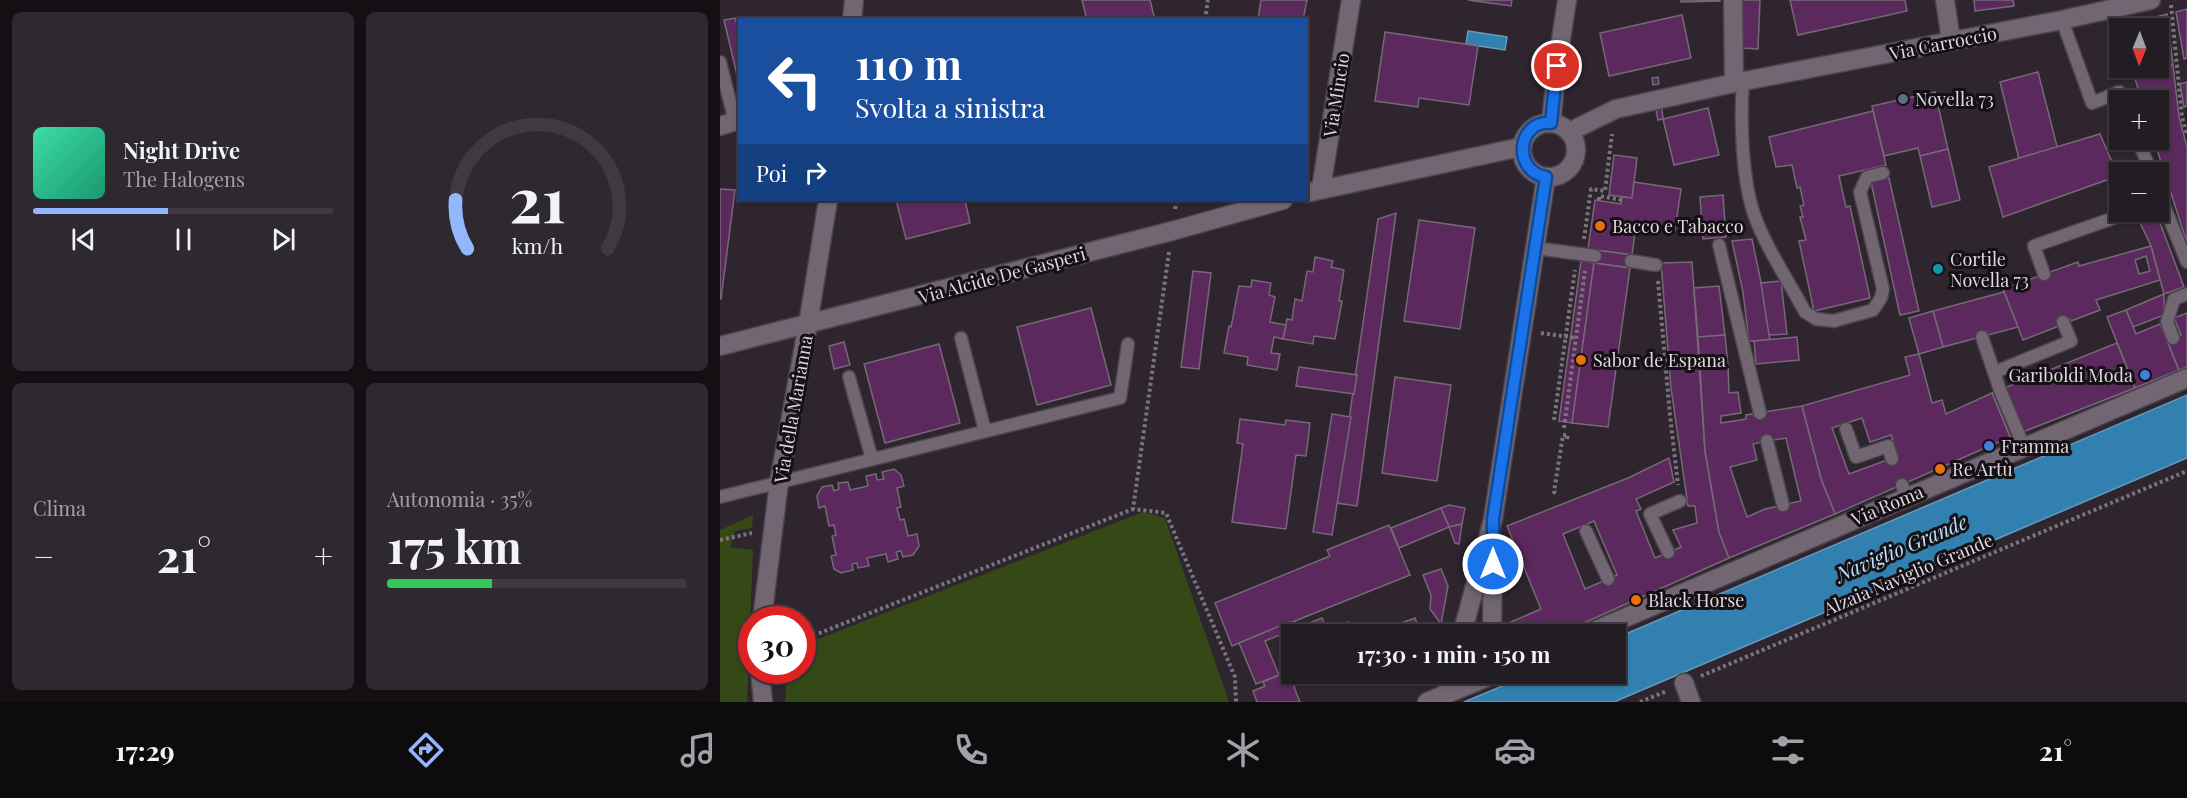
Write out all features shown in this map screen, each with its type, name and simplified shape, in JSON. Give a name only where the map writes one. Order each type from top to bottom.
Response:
[{"type":"street","points":[[852,18],[854,0]]},
{"type":"street","name":"Via Mincio","points":[[1314,191],[1351,0]]},
{"type":"street","points":[[1551,123],[1567,0]]},
{"type":"street","points":[[1733,0],[1738,82]]},
{"type":"street","points":[[1945,0],[1951,40]]},
{"type":"street","name":"Via Carroccio","points":[[1569,132],[1616,110],[1738,82],[2062,20],[2151,0]]},
{"type":"street","points":[[1551,123],[1564,127],[1569,132],[1575,140],[1576,148],[1572,165],[1559,175],[1546,177],[1533,172],[1526,165],[1521,147],[1529,131],[1537,125],[1551,123]]},
{"type":"street","points":[[1314,191],[1521,147]]},
{"type":"street","points":[[1465,624],[1493,519],[1546,177]]},
{"type":"street","name":"Via della Marianna","points":[[764,606],[779,482],[828,201]]},
{"type":"street","name":"Via Alcide De Gasperi","points":[[720,346],[1172,231],[1279,201]]},
{"type":"street","name":"Via Roma","points":[[1604,624],[1683,586],[1904,491],[2024,447],[2187,372]]},
{"type":"street","points":[[1492,624],[1493,519]]},
{"type":"street","points":[[1684,683],[1691,702]]},
{"type":"street","points":[[761,684],[763,702]]},
{"type":"street","points":[[1446,694],[1448,684]]},
{"type":"street","points":[[1427,702],[1470,684]]},
{"type":"lane","points":[[2062,20],[2092,103],[2109,96]]},
{"type":"lane","points":[[720,62],[731,123]]},
{"type":"lane","points":[[1738,82],[1744,166],[1753,213],[1805,312],[1816,319],[1834,321],[1872,310],[1881,298],[1883,289],[1860,192],[1868,177],[1883,172]]},
{"type":"lane","points":[[2169,217],[2187,262]]},
{"type":"lane","points":[[2044,274],[2034,246],[2109,220]]},
{"type":"lane","points":[[1719,245],[1760,413]]},
{"type":"lane","points":[[1535,248],[1584,257]]},
{"type":"lane","points":[[1631,261],[1656,265]]},
{"type":"lane","points":[[2173,338],[2167,322],[2174,299],[2187,294]]},
{"type":"lane","points":[[1995,372],[2071,341],[2063,322]]},
{"type":"lane","points":[[1982,337],[2024,447]]},
{"type":"lane","points":[[961,338],[985,431]]},
{"type":"lane","points":[[720,497],[1120,398],[1128,344]]},
{"type":"lane","points":[[849,377],[872,459]]},
{"type":"lane","points":[[1846,429],[1856,457],[1888,446],[1892,459]]},
{"type":"lane","points":[[1767,441],[1783,505]]},
{"type":"lane","points":[[1668,552],[1650,514],[1680,501]]},
{"type":"lane","points":[[1586,531],[1608,579]]},
{"type":"path","points":[[1205,18],[1208,0]]},
{"type":"path","points":[[2170,0],[2182,117],[2187,135]]},
{"type":"path","points":[[1554,420],[1566,337],[1584,257],[1591,189],[1605,191],[1616,110]]},
{"type":"path","points":[[1599,200],[1599,196],[1622,200]]},
{"type":"path","points":[[1133,509],[1172,231]]},
{"type":"path","points":[[1656,265],[1680,501]]},
{"type":"path","points":[[1564,428],[1585,270]]},
{"type":"path","points":[[1544,334],[1576,338]]},
{"type":"path","points":[[1556,493],[1554,492],[1563,435],[1568,435],[1567,439]]},
{"type":"path","name":"Alzaia Naviglio Grande","points":[[1640,702],[2187,471]]},
{"type":"path","points":[[816,634],[1133,509],[1166,513],[1235,677],[1236,702]]},
{"type":"path","points":[[720,540],[773,528]]},
{"type":"green space","points":[[1143,512],[1165,518],[1229,702],[785,702],[786,684],[816,684],[816,640]]},
{"type":"green space","points":[[753,515],[752,528],[735,531],[730,547],[753,550],[751,606],[738,606],[738,684],[748,684],[747,702],[720,702],[720,530]]},
{"type":"water","points":[[1468,31],[1507,37],[1505,50],[1466,44]]},
{"type":"water","name":"Naviglio Grande","points":[[2187,395],[2187,458],[1614,702],[1464,702],[1507,684],[1626,684],[1626,634]]},
{"type":"building","points":[[1082,0],[1150,0],[1154,18],[1086,18]]},
{"type":"building","points":[[1261,0],[1307,0],[1303,18],[1258,18]]},
{"type":"building","points":[[1468,0],[1512,0],[1511,6]]},
{"type":"building","points":[[1681,0],[1720,0],[1720,1],[1681,2]]},
{"type":"building","points":[[1742,0],[1760,0],[1758,49],[1743,48]]},
{"type":"building","points":[[1790,0],[1905,0],[1907,11],[1798,35]]},
{"type":"building","points":[[1974,0],[2013,0],[2014,6],[1975,11]]},
{"type":"building","points":[[2187,9],[2187,58],[2184,59],[2176,12]]},
{"type":"building","points":[[2167,14],[2167,18],[2152,18]]},
{"type":"building","points":[[1682,15],[1691,58],[1609,76],[1600,33]]},
{"type":"building","points":[[735,18],[738,28],[738,80],[724,20]]},
{"type":"building","points":[[2169,31],[2173,65],[2169,66]]},
{"type":"building","points":[[1385,32],[1478,46],[1469,105],[1419,98],[1418,107],[1375,101]]},
{"type":"building","points":[[2173,65],[2179,117],[2187,147],[2187,243],[2169,187],[2169,162],[2161,162],[2157,150],[2169,150],[2169,90],[2139,90],[2135,78],[2169,78],[2169,66]]},
{"type":"building","points":[[2038,72],[2060,158],[2021,167],[2000,82]]},
{"type":"building","points":[[1658,77],[1659,84],[1653,85],[1652,78]]},
{"type":"building","points":[[2187,82],[2187,106],[2184,107],[2180,84]]},
{"type":"building","points":[[1935,92],[1948,149],[1920,156],[1918,148],[1884,156],[1872,106]]},
{"type":"building","points":[[1708,108],[1719,155],[1674,165],[1663,119]]},
{"type":"building","points":[[1662,109],[1663,119],[1658,120],[1656,110]]},
{"type":"building","points":[[1873,111],[1886,165],[1839,176],[1846,207],[1850,206],[1870,298],[1814,311],[1799,241],[1806,240],[1800,217],[1803,217],[1800,206],[1804,205],[1800,187],[1797,188],[1792,165],[1776,167],[1769,137]]},
{"type":"building","points":[[2100,134],[2112,162],[2109,162],[2109,179],[2003,217],[1989,167]]},
{"type":"building","points":[[1948,149],[1960,200],[1932,207],[1920,156]]},
{"type":"building","points":[[1614,155],[1637,158],[1632,198],[1609,195]]},
{"type":"building","points":[[1889,178],[1919,311],[1900,315],[1871,182]]},
{"type":"building","points":[[1634,182],[1681,189],[1675,231],[1636,226],[1632,255],[1588,249],[1595,200],[1621,204],[1622,197],[1632,198]]},
{"type":"building","points":[[720,189],[735,190],[721,299],[720,299]]},
{"type":"building","points":[[1723,195],[1726,237],[1703,239],[1700,197]]},
{"type":"building","points":[[896,201],[965,201],[970,223],[906,239]]},
{"type":"building","points":[[1396,213],[1357,506],[1337,503],[1378,219]]},
{"type":"building","points":[[1419,220],[1475,228],[1460,329],[1404,321]]},
{"type":"building","points":[[2140,222],[2160,222],[2184,287],[2164,294],[2151,246]]},
{"type":"building","points":[[1752,239],[1770,340],[1749,341],[1743,292],[1732,241]]},
{"type":"building","points":[[2151,246],[2160,280],[2096,300],[2100,310],[2071,321],[2070,319],[2058,324],[2059,326],[2023,340],[2003,289],[2078,262],[2079,266]],"holes":[[[2146,256],[2150,271],[2139,274],[2135,260]]]},
{"type":"building","points":[[1596,250],[1632,255],[1630,268],[1594,263]]},
{"type":"building","points":[[1315,257],[1333,261],[1331,267],[1344,270],[1339,301],[1342,301],[1335,339],[1314,336],[1313,344],[1283,339],[1287,319],[1292,320],[1295,299],[1302,301],[1307,271],[1313,272]]},
{"type":"building","points":[[1581,261],[1594,263],[1572,423],[1559,421]]},
{"type":"building","points":[[1692,262],[1705,451],[1719,532],[1729,558],[1581,624],[1506,624],[1541,609],[1507,526],[1628,478],[1669,458],[1674,482],[1636,499],[1641,509],[1636,511],[1655,558],[1681,547],[1673,530],[1697,523],[1695,506],[1688,506],[1671,388],[1661,263]],"holes":[[[1594,521],[1617,575],[1585,589],[1563,534]]]},
{"type":"building","points":[[1594,263],[1630,268],[1608,427],[1572,423]]},
{"type":"building","points":[[1193,271],[1211,273],[1199,369],[1181,367]]},
{"type":"building","points":[[1252,280],[1271,283],[1269,295],[1275,297],[1270,322],[1286,325],[1283,339],[1274,337],[1271,353],[1280,354],[1277,370],[1247,365],[1248,357],[1224,353],[1239,286],[1251,287]]},
{"type":"building","points":[[1781,281],[1787,334],[1769,335],[1761,283]]},
{"type":"building","points":[[1719,286],[1725,335],[1698,337],[1694,288]]},
{"type":"building","points":[[2004,292],[2018,327],[1943,347],[1933,311]]},
{"type":"building","points":[[2164,294],[2164,315],[2133,327],[2126,310]]},
{"type":"building","points":[[1091,308],[1111,385],[1037,405],[1017,327]]},
{"type":"building","points":[[2126,310],[2136,334],[2160,324],[2179,370],[2135,388],[2107,317]]},
{"type":"building","points":[[1933,311],[1943,347],[1919,354],[1909,318]]},
{"type":"building","points":[[2187,313],[2187,367],[2179,370],[2167,340],[2181,335],[2174,318]]},
{"type":"building","points":[[1725,335],[1728,365],[1700,368],[1698,337]]},
{"type":"building","points":[[1797,337],[1799,360],[1756,364],[1754,341]]},
{"type":"building","points":[[844,342],[850,365],[834,369],[829,346]]},
{"type":"building","points":[[2117,343],[2135,388],[2010,437],[1992,393]]},
{"type":"building","points":[[939,344],[960,423],[885,443],[864,364]]},
{"type":"building","points":[[1919,354],[1932,403],[1942,400],[1946,414],[1992,393],[2010,437],[1835,514],[1821,479],[1802,406],[1910,375],[1905,357]],"holes":[[[1862,418],[1870,442],[1891,435],[1898,456],[1849,474],[1832,428]]]},
{"type":"building","points":[[1728,365],[1729,393],[1738,392],[1741,413],[1721,416],[1721,423],[1746,419],[1746,415],[1802,406],[1821,479],[1835,514],[1729,558],[1719,532],[1705,451],[1700,368]],"holes":[[[1786,438],[1801,501],[1765,509],[1747,517],[1730,467],[1757,460],[1753,444]]]},
{"type":"building","points":[[1299,367],[1357,375],[1354,394],[1296,386]]},
{"type":"building","points":[[1395,377],[1451,385],[1437,481],[1382,473]]},
{"type":"building","points":[[1332,414],[1351,417],[1332,535],[1313,532]]},
{"type":"building","points":[[1240,419],[1285,425],[1286,420],[1310,423],[1306,456],[1296,455],[1286,529],[1232,522],[1243,444],[1237,443]]},
{"type":"building","points":[[894,469],[901,475],[904,486],[897,488],[901,507],[897,508],[900,520],[904,519],[908,536],[917,534],[919,546],[913,555],[903,557],[901,551],[896,552],[898,559],[888,562],[886,554],[867,558],[869,566],[858,568],[857,563],[852,564],[853,570],[841,573],[834,569],[831,556],[836,555],[832,536],[836,535],[834,525],[829,526],[825,506],[819,508],[817,496],[822,487],[832,485],[834,491],[839,489],[838,483],[848,482],[850,490],[868,486],[866,476],[876,474],[877,480],[884,479],[882,472]]},
{"type":"building","points":[[1449,505],[1465,508],[1462,524],[1449,527],[1441,508]]},
{"type":"building","points":[[1441,508],[1449,527],[1399,548],[1391,528]]},
{"type":"building","points":[[1462,524],[1459,544],[1455,543],[1449,527]]},
{"type":"building","points":[[1389,525],[1410,575],[1287,624],[1281,624],[1281,626],[1232,646],[1215,603],[1330,556],[1327,550]]},
{"type":"building","points":[[1441,569],[1448,586],[1441,624],[1430,609],[1431,595],[1423,575]]},
{"type":"building","points":[[1322,618],[1324,624],[1307,624]]},
{"type":"building","points":[[1415,618],[1417,624],[1398,624]]},
{"type":"building","points":[[1281,625],[1281,634],[1265,641],[1279,675],[1256,684],[1239,643]]},
{"type":"building","points":[[1281,674],[1281,684],[1297,684],[1294,687],[1300,702],[1257,702],[1253,691],[1265,686],[1263,682]]},
{"type":"place","name":"Novella 73","points":[[1903,99]]},
{"type":"place","name":"Bacco e Tabacco","points":[[1600,226]]},
{"type":"place","name":"Cortile Novella 73","points":[[1938,269]]},
{"type":"place","name":"Sabor de Espana","points":[[1581,360]]},
{"type":"place","name":"Gariboldi Moda","points":[[2145,375]]},
{"type":"place","name":"Framma","points":[[1989,446]]},
{"type":"place","name":"Re Artù","points":[[1940,469]]},
{"type":"place","name":"Black Horse","points":[[1636,600]]},
{"type":"route","points":[[1493,564],[1493,519],[1546,177],[1533,172],[1526,165],[1521,147],[1529,131],[1537,125],[1551,123],[1557,66]]}]
